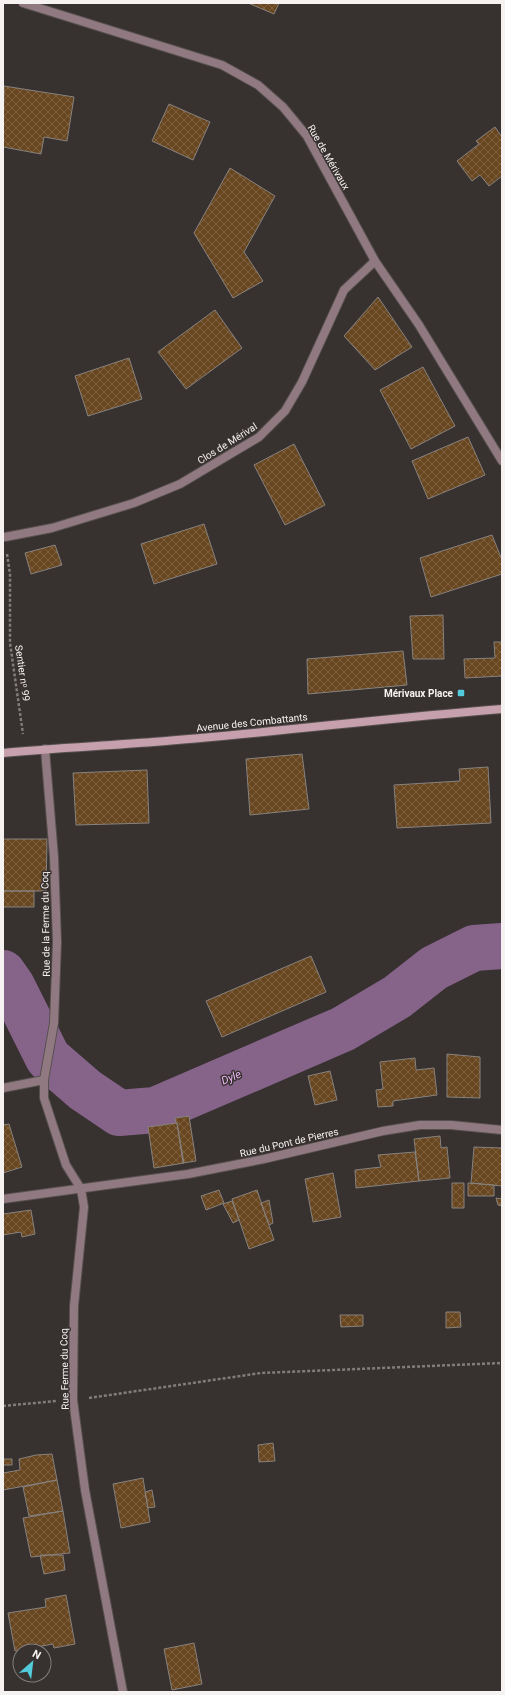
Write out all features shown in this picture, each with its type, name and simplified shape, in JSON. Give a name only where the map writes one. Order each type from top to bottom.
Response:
[{"type":"main road","name":"Avenue des Combattants","points":[[3,754],[45,749],[154,742],[422,715],[502,709]]},
{"type":"street","name":"Rue de Mérivaux","points":[[22,3],[222,65],[258,85],[283,107],[307,136],[375,261],[419,325],[502,461]]},
{"type":"street","name":"Clos de Mérival","points":[[5,537],[52,528],[134,503],[180,484],[259,437],[285,411],[302,382],[344,290],[375,261]]},
{"type":"street","name":"Rue de la Ferme du Coq","points":[[44,1098],[44,1080],[54,1023],[57,926],[54,856],[45,749]]},
{"type":"street","points":[[3,1088],[44,1080]]},
{"type":"street","name":"Rue Ferme du Coq","points":[[44,1098],[66,1165],[81,1189],[84,1207],[74,1306],[73,1400],[85,1490],[123,1692]]},
{"type":"street","name":"Rue du Pont de Pierres","points":[[3,1199],[188,1174],[264,1159],[383,1131],[420,1125],[451,1125],[502,1130]]},
{"type":"path","name":"Sentier nᵒ 99","points":[[5,537],[10,574],[10,643],[21,715]]},
{"type":"path","points":[[3,1406],[73,1400],[260,1373],[502,1363]]},
{"type":"building","points":[[248,3],[279,3],[274,14]]},
{"type":"building","points":[[4,86],[74,97],[67,141],[44,137],[41,154],[3,147]]},
{"type":"building","points":[[169,104],[210,122],[193,160],[152,141]]},
{"type":"building","points":[[495,127],[502,137],[502,176],[489,186],[480,175],[472,181],[457,161],[479,144],[476,141]]},
{"type":"building","points":[[230,168],[275,196],[244,252],[263,281],[233,298],[194,233]]},
{"type":"building","points":[[378,297],[412,347],[375,370],[344,336]]},
{"type":"building","points":[[215,310],[242,348],[186,389],[158,352]]},
{"type":"building","points":[[129,358],[142,399],[88,416],[75,376]]},
{"type":"building","points":[[423,367],[455,426],[411,449],[380,390]]},
{"type":"building","points":[[468,437],[485,475],[428,499],[412,461]]},
{"type":"building","points":[[294,444],[325,505],[285,525],[254,465]]},
{"type":"building","points":[[204,524],[217,564],[154,584],[141,544]]},
{"type":"building","points":[[492,535],[502,560],[502,574],[431,597],[420,558]]},
{"type":"building","points":[[55,545],[62,565],[31,574],[25,553]]},
{"type":"building","points":[[443,615],[444,659],[413,659],[410,616]]},
{"type":"building","points":[[494,642],[502,642],[502,676],[465,678],[464,659],[495,658]]},
{"type":"building","points":[[403,651],[407,685],[308,694],[307,659]]},
{"type":"building","points":[[302,754],[309,809],[250,815],[246,759]]},
{"type":"building","points":[[488,767],[491,823],[397,828],[394,785],[460,781],[459,769]]},
{"type":"building","points":[[147,770],[149,823],[76,825],[73,773]]},
{"type":"building","points":[[3,839],[47,839],[46,891],[3,891]]},
{"type":"building","points":[[3,891],[34,891],[34,907],[3,907]]},
{"type":"building","points":[[311,956],[326,992],[222,1037],[206,1001]]},
{"type":"building","points":[[447,1054],[480,1057],[480,1098],[447,1097]]},
{"type":"building","points":[[415,1058],[416,1070],[434,1068],[437,1095],[393,1101],[393,1106],[378,1107],[376,1090],[383,1089],[380,1062]]},
{"type":"building","points":[[330,1071],[337,1100],[315,1105],[308,1076]]},
{"type":"building","points":[[189,1116],[196,1161],[183,1163],[175,1118]]},
{"type":"building","points":[[177,1123],[184,1163],[154,1168],[148,1127]]},
{"type":"building","points":[[9,1124],[22,1167],[3,1173],[3,1125]]},
{"type":"building","points":[[440,1136],[441,1148],[447,1147],[450,1178],[419,1181],[414,1139]]},
{"type":"building","points":[[474,1147],[502,1148],[502,1186],[471,1183]]},
{"type":"building","points":[[415,1152],[419,1181],[356,1188],[355,1170],[381,1167],[378,1155]]},
{"type":"building","points":[[333,1173],[341,1217],[313,1222],[305,1179]]},
{"type":"building","points":[[452,1183],[464,1183],[464,1208],[452,1208]]},
{"type":"building","points":[[468,1183],[494,1185],[494,1196],[468,1196]]},
{"type":"building","points":[[219,1190],[224,1203],[206,1210],[201,1196]]},
{"type":"building","points":[[257,1190],[274,1240],[249,1249],[232,1199]]},
{"type":"building","points":[[496,1198],[502,1199],[502,1206],[498,1205]]},
{"type":"building","points":[[269,1200],[273,1223],[269,1225],[261,1203]]},
{"type":"building","points":[[232,1201],[239,1220],[233,1223],[223,1204]]},
{"type":"building","points":[[31,1210],[35,1234],[22,1237],[21,1232],[3,1235],[3,1214]]},
{"type":"building","points":[[446,1312],[460,1312],[461,1327],[446,1328]]},
{"type":"building","points":[[340,1315],[363,1315],[363,1326],[341,1327]]},
{"type":"building","points":[[273,1443],[275,1461],[259,1462],[258,1445]]},
{"type":"building","points":[[52,1454],[57,1480],[3,1490],[3,1473],[20,1470],[19,1459],[36,1455]]},
{"type":"building","points":[[3,1459],[12,1459],[12,1465],[3,1465]]},
{"type":"building","points":[[143,1478],[150,1522],[121,1528],[113,1484]]},
{"type":"building","points":[[57,1480],[63,1511],[29,1516],[23,1487]]},
{"type":"building","points":[[152,1490],[155,1507],[148,1508],[145,1492]]},
{"type":"building","points":[[63,1511],[70,1553],[31,1557],[23,1518]]},
{"type":"building","points":[[40,1555],[63,1555],[65,1570],[44,1574]]},
{"type":"building","points":[[66,1595],[75,1644],[54,1648],[52,1643],[14,1643],[8,1613],[46,1607],[45,1599]]},
{"type":"building","points":[[194,1643],[202,1684],[172,1690],[164,1649]]},
{"type":"waterway","name":"Dyle","points":[[3,973],[12,986],[48,1058],[85,1090],[119,1113],[155,1110],[343,1029],[397,997],[434,968],[474,948],[502,946]]},
{"type":"place","name":"Mérivaux Place","points":[[461,693]]}]
